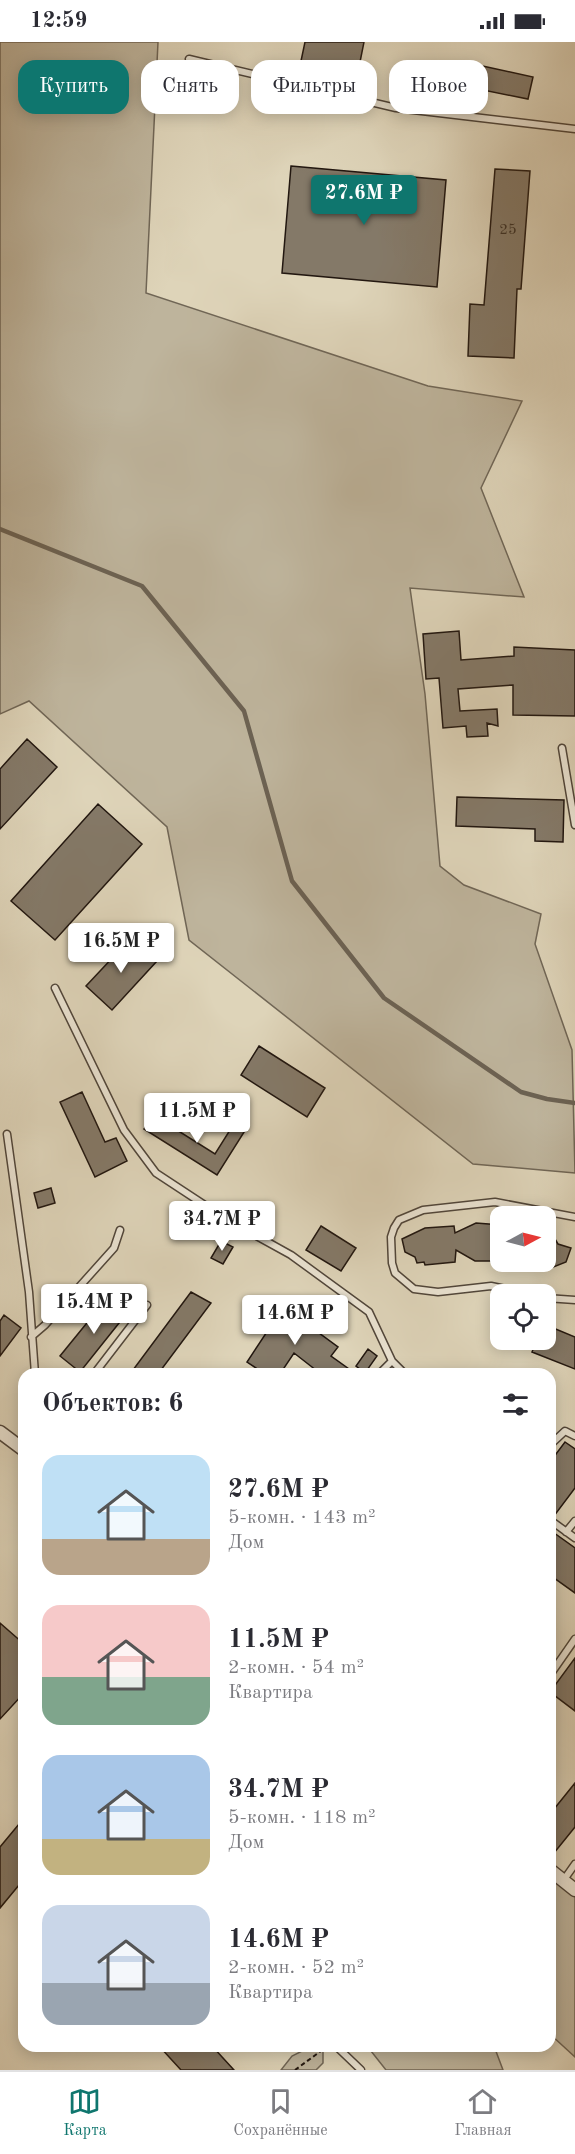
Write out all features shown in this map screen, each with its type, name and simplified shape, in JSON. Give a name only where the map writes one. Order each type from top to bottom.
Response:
[{"type":"street","points":[[0,1432],[18,1446]]},
{"type":"street","points":[[556,1875],[575,1890]]},
{"type":"lane","points":[[189,58],[396,108],[575,129]]},
{"type":"lane","points":[[562,747],[575,825]]},
{"type":"lane","points":[[55,988],[124,1130],[156,1173],[226,1220],[291,1255],[369,1312],[392,1361],[399,1368]]},
{"type":"lane","points":[[7,1134],[28,1281],[34,1368]]},
{"type":"lane","points":[[490,1286],[438,1292],[414,1290],[396,1273],[392,1263],[391,1237],[399,1220],[423,1210],[495,1202],[575,1217]]},
{"type":"lane","points":[[31,1338],[114,1248],[120,1230]]},
{"type":"lane","points":[[556,1299],[575,1300]]},
{"type":"lane","points":[[99,1368],[147,1305]]},
{"type":"lane","points":[[385,1368],[392,1361]]},
{"type":"lane","points":[[556,1439],[565,1431],[575,1436]]},
{"type":"lane","points":[[566,1532],[575,1521]]},
{"type":"lane","points":[[556,1524],[575,1538]]},
{"type":"lane","points":[[556,1666],[575,1639]]},
{"type":"lane","points":[[563,1881],[575,1864]]},
{"type":"lane","points":[[342,2052],[361,2070]]},
{"type":"path","points":[[295,2070],[319,2052]]},
{"type":"shaded area","points":[[0,42],[158,42],[157,60],[141,60],[141,114],[155,114],[146,293],[428,386],[522,401],[481,488],[524,597],[410,588],[425,694],[440,866],[464,885],[541,914],[535,944],[572,1050],[575,1173],[473,1164],[189,940],[167,827],[29,701],[0,714]]},
{"type":"shaded area","points":[[556,1883],[575,1897],[575,2057],[556,2040]]},
{"type":"shaded area","points":[[300,2052],[323,2052],[323,2063],[316,2070],[281,2070],[292,2056]]},
{"type":"shaded area","points":[[372,2052],[496,2052],[503,2070],[386,2070]]},
{"type":"building","points":[[305,42],[364,42],[360,60],[301,60]]},
{"type":"building","points":[[488,67],[533,77],[528,99],[488,91]]},
{"type":"building","points":[[291,166],[446,180],[437,287],[282,273]]},
{"type":"building","points":[[495,169],[530,171],[521,289],[517,289],[514,358],[468,356],[470,304],[484,305]]},
{"type":"building","points":[[459,631],[461,660],[514,656],[514,647],[575,650],[575,716],[513,715],[513,685],[458,689],[460,711],[497,709],[498,726],[487,723],[488,736],[467,737],[466,726],[443,728],[439,678],[426,679],[423,634]]},
{"type":"building","points":[[27,739],[57,767],[0,829],[0,769]]},
{"type":"building","points":[[457,797],[564,800],[563,842],[535,841],[535,829],[456,826]]},
{"type":"building","points":[[98,804],[142,844],[55,940],[11,901]]},
{"type":"building","points":[[131,938],[157,961],[112,1010],[86,986]]},
{"type":"building","points":[[259,1046],[325,1088],[307,1117],[241,1075]]},
{"type":"building","points":[[82,1092],[105,1142],[116,1138],[127,1161],[95,1177],[60,1102]]},
{"type":"building","points":[[153,1115],[215,1154],[235,1122],[246,1129],[217,1175],[144,1129]]},
{"type":"building","points":[[51,1188],[55,1203],[38,1208],[34,1193]]},
{"type":"building","points":[[476,1223],[490,1224],[490,1261],[475,1261],[456,1250],[455,1262],[425,1265],[424,1262],[417,1263],[415,1257],[405,1252],[402,1239],[425,1228],[454,1226],[455,1233]]},
{"type":"building","points":[[321,1226],[356,1248],[341,1271],[306,1250]]},
{"type":"building","points":[[221,1241],[233,1247],[223,1264],[211,1258]]},
{"type":"building","points":[[556,1241],[558,1244],[571,1248],[566,1262],[556,1266]]},
{"type":"building","points":[[191,1292],[211,1303],[162,1368],[134,1368]]},
{"type":"building","points":[[108,1297],[127,1313],[83,1368],[75,1368],[60,1356]]},
{"type":"building","points":[[286,1303],[315,1322],[311,1327],[338,1347],[331,1356],[348,1368],[313,1368],[294,1353],[284,1368],[256,1368],[247,1362]]},
{"type":"building","points":[[4,1315],[21,1328],[0,1356],[0,1321]]},
{"type":"building","points":[[556,1329],[575,1337],[575,1369],[532,1352],[533,1350],[556,1350]]},
{"type":"building","points":[[368,1349],[377,1356],[369,1368],[356,1366]]},
{"type":"building","points":[[565,1442],[575,1449],[575,1488],[556,1513],[556,1454]]},
{"type":"building","points":[[556,1534],[575,1548],[575,1593],[556,1579]]},
{"type":"building","points":[[0,1623],[18,1639],[18,1700],[0,1719]]},
{"type":"building","points":[[575,1658],[575,1711],[556,1697],[556,1684]]},
{"type":"building","points":[[575,1783],[575,1827],[556,1851],[556,1807]]},
{"type":"building","points":[[18,1825],[18,1886],[0,1908],[0,1847]]},
{"type":"building","points":[[164,2052],[218,2052],[234,2070],[181,2070]]},
{"type":"waterway","points":[[0,529],[142,586],[244,711],[292,881],[384,998],[521,1092],[575,1103]]}]
